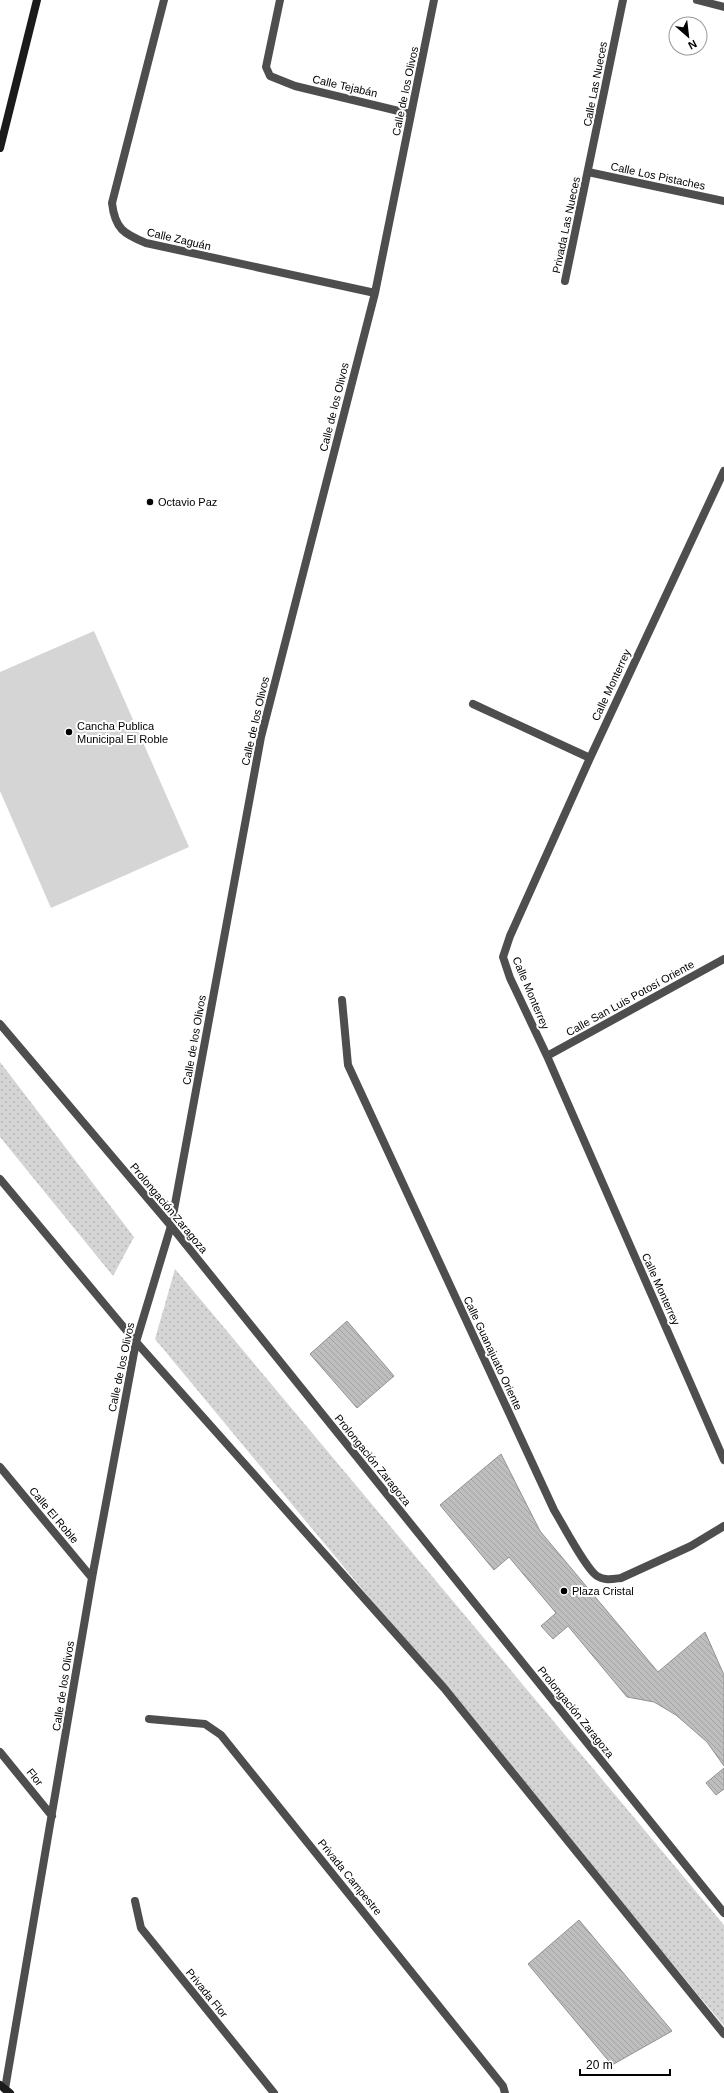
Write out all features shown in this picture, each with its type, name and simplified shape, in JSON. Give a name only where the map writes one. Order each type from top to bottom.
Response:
[{"type":"main road","points":[[0,148],[37,0]]},
{"type":"street","name":"Calle Zaguán","points":[[164,0],[112,203],[113,215],[119,228],[130,237],[146,243],[375,294]]},
{"type":"street","name":"Calle Tejabán","points":[[280,0],[266,67],[270,76],[295,86],[411,114]]},
{"type":"street","name":"Calle de los Olivos","points":[[5,2090],[92,1578],[136,1342],[171,1226],[261,737],[375,294],[434,0]]},
{"type":"street","name":"Calle Las Nueces","points":[[588,172],[623,0]]},
{"type":"street","points":[[697,0],[724,6]]},
{"type":"street","name":"Calle Los Pistaches","points":[[588,172],[724,201]]},
{"type":"street","name":"Privada Las Nueces","points":[[565,281],[588,172]]},
{"type":"street","name":"Calle Monterrey","points":[[724,471],[590,758],[510,936],[503,957],[510,978],[547,1056],[724,1460]]},
{"type":"street","points":[[473,704],[590,758]]},
{"type":"street","name":"Calle San Luis Potosí Oriente","points":[[547,1056],[724,959]]},
{"type":"street","name":"Calle Guanajuato Oriente","points":[[342,1000],[348,1065],[554,1510],[574,1544],[596,1576],[609,1580],[621,1578],[691,1546],[724,1526]]},
{"type":"street","name":"Prolongación Zaragoza","points":[[0,1024],[171,1226],[724,1913]]},
{"type":"street","points":[[0,1179],[136,1342],[444,1688],[724,2034]]},
{"type":"street","name":"Calle El Roble","points":[[0,1467],[92,1578]]},
{"type":"street","name":"Privada Campestre","points":[[149,1718],[205,1724],[221,1735],[498,2079],[503,2086],[505,2093]]},
{"type":"street","name":"Flor","points":[[0,1752],[52,1816]]},
{"type":"street","name":"Privada Flor","points":[[135,1901],[140,1928],[274,2093]]},
{"type":"shaded area","name":"Cancha Publica Municipal El Roble","points":[[94,631],[189,847],[51,908],[0,791],[0,672]]},
{"type":"shaded area","points":[[0,1062],[134,1237],[113,1276],[0,1137]]},
{"type":"shaded area","points":[[175,1269],[724,1925],[724,2026],[155,1339]]},
{"type":"building","points":[[347,1321],[394,1376],[357,1408],[310,1354]]},
{"type":"building","name":"Plaza Cristal","points":[[501,1454],[540,1531],[658,1672],[705,1632],[724,1675],[724,1766],[707,1742],[676,1715],[654,1702],[627,1697],[568,1626],[553,1639],[541,1626],[556,1613],[509,1557],[494,1570],[440,1505]]},
{"type":"building","points":[[724,1768],[724,1789],[716,1795],[706,1783]]},
{"type":"building","points":[[579,1920],[672,2031],[612,2065],[528,1964]]},
{"type":"place","name":"Octavio Paz","points":[[150,502]]},
{"type":"place","name":"Cancha Publica Municipal El Roble","points":[[69,732]]},
{"type":"place","name":"Plaza Cristal","points":[[564,1591]]}]
